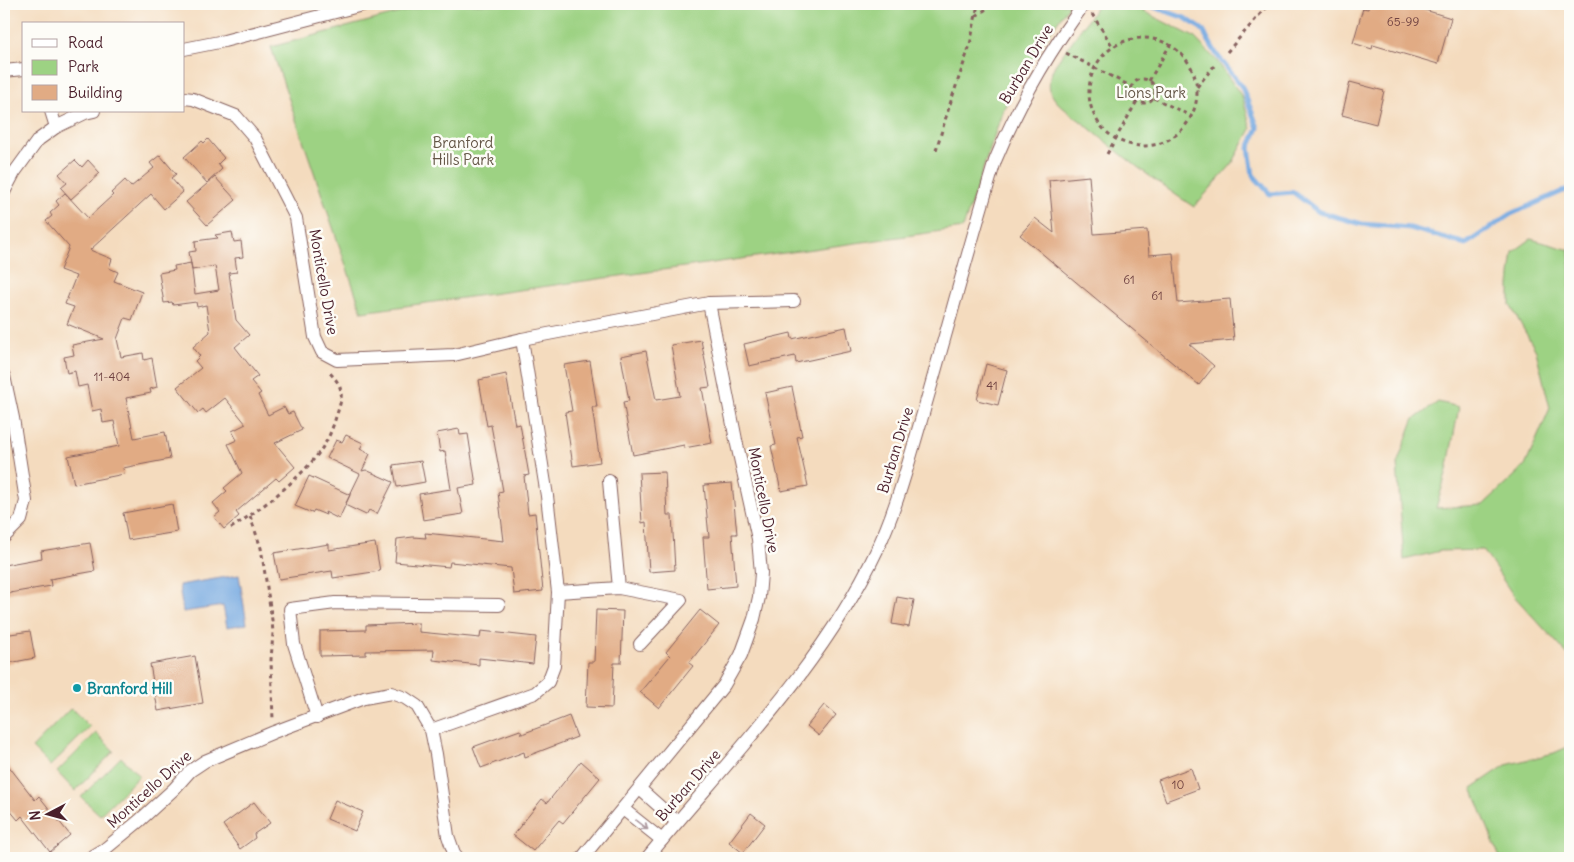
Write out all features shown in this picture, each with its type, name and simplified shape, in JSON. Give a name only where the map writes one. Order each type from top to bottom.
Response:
[{"type":"street","points":[[185,49],[224,41],[342,7],[366,4]]},
{"type":"street","name":"Burban Drive","points":[[647,858],[798,678],[834,627],[878,549],[899,493],[914,445],[995,161],[1026,92],[1055,46],[1087,6]]},
{"type":"street","points":[[4,71],[22,69]]},
{"type":"street","name":"Monticello Drive","points":[[185,98],[193,99],[236,116],[255,138],[296,218],[315,337],[322,352],[337,360],[454,355],[522,339],[709,303],[794,301]]},
{"type":"street","points":[[51,112],[56,127]]},
{"type":"street","points":[[4,192],[14,173],[38,140],[56,127],[88,112]]},
{"type":"street","name":"Monticello Drive","points":[[582,858],[724,685],[741,655],[754,619],[759,597],[761,573],[758,539],[709,303]]},
{"type":"street","points":[[430,730],[535,693],[548,682],[554,666],[558,592],[547,496],[522,339]]},
{"type":"street","points":[[4,376],[13,418],[26,501],[22,520],[4,537]]},
{"type":"street","points":[[609,481],[620,588]]},
{"type":"street","points":[[558,592],[620,588],[681,600],[640,644]]},
{"type":"street","points":[[316,717],[294,644],[290,609],[335,603],[499,605]]},
{"type":"street","name":"Monticello Drive","points":[[90,858],[105,849],[174,789],[190,771],[205,761],[274,732],[364,698],[391,693],[406,698],[417,706],[430,730],[436,754],[448,836],[454,853],[458,858]]},
{"type":"street","points":[[640,789],[677,822]]},
{"type":"street","points":[[623,810],[662,840]]},
{"type":"path","points":[[936,150],[970,45],[978,4]]},
{"type":"path","points":[[976,16],[994,4]]},
{"type":"path","points":[[1227,52],[1269,4]]},
{"type":"path","points":[[1087,6],[1113,47]]},
{"type":"path","points":[[1151,38],[1170,45],[1187,61],[1193,71],[1196,88],[1195,105],[1191,116],[1178,133],[1158,144],[1136,145],[1116,138],[1106,131],[1093,112],[1089,90],[1095,68],[1113,47],[1122,42],[1151,38]]},
{"type":"path","points":[[1149,80],[1170,45]]},
{"type":"path","points":[[1055,46],[1132,87]]},
{"type":"path","points":[[1196,88],[1214,66]]},
{"type":"path","points":[[1139,80],[1149,80],[1155,88],[1154,98],[1149,102],[1137,102],[1131,92],[1132,87],[1139,80]]},
{"type":"path","points":[[1154,98],[1191,116]]},
{"type":"path","points":[[1106,154],[1137,102]]},
{"type":"path","points":[[231,528],[250,516],[310,464],[324,445],[341,403],[339,382],[329,372]]},
{"type":"path","points":[[250,516],[262,548],[272,620],[271,660],[274,732]]},
{"type":"green space","name":"Branford Hills Park","points":[[433,4],[1070,4],[1037,51],[1003,110],[963,228],[362,312],[271,47]]},
{"type":"green space","name":"Lions Park","points":[[1099,4],[1129,4],[1194,37],[1217,61],[1243,98],[1251,129],[1232,164],[1194,207],[1124,156],[1062,107],[1050,91],[1049,83],[1055,65]]},
{"type":"green space","points":[[1531,239],[1570,250],[1570,657],[1513,595],[1483,550],[1440,551],[1404,560],[1397,464],[1413,420],[1438,402],[1459,407],[1447,471],[1436,508],[1483,505],[1525,466],[1550,408],[1536,351],[1510,305],[1510,275],[1513,252]]},
{"type":"green space","points":[[71,708],[90,727],[50,766],[32,748]]},
{"type":"green space","points":[[96,733],[114,751],[75,791],[57,772]]},
{"type":"green space","points":[[1570,746],[1570,858],[1500,858],[1472,788],[1506,765],[1554,753]]},
{"type":"green space","points":[[121,757],[139,776],[100,815],[81,797]]},
{"type":"water","points":[[239,575],[247,624],[227,627],[223,606],[183,612],[179,585]]},
{"type":"building","points":[[1369,4],[1413,4],[1412,6],[1451,18],[1438,64],[1373,45],[1372,49],[1353,43],[1363,8],[1368,9]]},
{"type":"building","points":[[1350,82],[1384,91],[1376,124],[1342,115]]},
{"type":"building","points":[[208,139],[224,158],[218,164],[222,169],[207,183],[184,157],[202,141],[204,143]]},
{"type":"building","points":[[160,155],[176,174],[171,178],[183,192],[164,209],[151,194],[90,250],[112,259],[109,268],[118,272],[114,281],[142,292],[132,320],[125,318],[117,339],[121,357],[143,353],[144,360],[152,358],[157,387],[150,389],[151,393],[126,398],[134,438],[165,432],[170,459],[123,468],[124,474],[74,484],[68,456],[119,446],[114,421],[103,423],[101,409],[92,411],[87,385],[78,387],[75,371],[67,373],[64,357],[74,355],[72,345],[104,339],[67,324],[74,307],[65,304],[76,276],[60,270],[69,247],[46,221],[52,216],[50,213],[59,205],[56,201],[65,193],[88,218],[113,195],[111,193],[125,180],[131,187],[154,168],[150,163]]},
{"type":"building","points":[[75,160],[82,167],[88,160],[100,173],[71,199],[61,188],[67,183],[59,174]]},
{"type":"building","points":[[1089,176],[1094,234],[1147,230],[1149,255],[1173,253],[1178,303],[1230,299],[1234,340],[1189,344],[1214,366],[1199,385],[1020,235],[1035,218],[1054,233],[1049,180]]},
{"type":"building","points":[[215,177],[236,200],[207,225],[186,202]]},
{"type":"building","points":[[232,232],[234,242],[241,241],[243,257],[235,258],[237,272],[229,273],[236,320],[249,335],[235,347],[258,376],[251,381],[261,393],[258,395],[268,415],[284,407],[288,414],[293,412],[302,430],[275,443],[295,467],[279,481],[276,478],[236,512],[239,516],[224,529],[214,517],[220,512],[213,503],[227,491],[224,488],[242,473],[228,444],[237,440],[232,431],[246,424],[225,398],[206,413],[203,409],[198,413],[177,387],[201,368],[195,361],[200,356],[193,347],[210,332],[206,305],[197,307],[196,302],[173,305],[172,302],[164,303],[159,273],[175,270],[174,266],[191,263],[189,252],[196,251],[195,241],[218,238],[215,235]],"holes":[[[215,266],[219,290],[195,294],[192,270]]]},
{"type":"building","points":[[846,327],[851,351],[796,363],[795,356],[749,366],[744,344],[791,333],[792,339]]},
{"type":"building","points":[[701,340],[710,387],[702,388],[712,443],[684,448],[684,445],[633,455],[623,402],[629,401],[621,356],[646,351],[656,400],[680,396],[671,345]]},
{"type":"building","points":[[590,361],[597,407],[592,407],[600,462],[573,466],[565,412],[572,411],[564,365]]},
{"type":"building","points":[[986,364],[1007,370],[998,405],[977,400]]},
{"type":"building","points":[[506,374],[515,425],[520,424],[529,475],[524,476],[528,514],[535,513],[543,591],[514,594],[511,568],[450,562],[449,567],[395,562],[397,539],[426,538],[425,533],[504,541],[498,492],[503,491],[491,425],[487,426],[479,380]]},
{"type":"building","points":[[792,387],[802,436],[797,437],[808,486],[781,491],[771,446],[776,445],[765,393]]},
{"type":"building","points":[[459,429],[460,435],[468,434],[476,485],[458,488],[463,514],[423,520],[419,494],[451,489],[445,451],[440,452],[437,433]]},
{"type":"building","points":[[346,435],[363,443],[360,449],[370,454],[362,471],[366,470],[393,482],[377,514],[369,510],[366,515],[345,505],[360,474],[327,458],[336,440],[342,442]]},
{"type":"building","points":[[421,461],[425,482],[397,487],[393,465]]},
{"type":"building","points":[[665,472],[667,515],[672,515],[675,570],[649,572],[646,522],[642,523],[639,473]]},
{"type":"building","points":[[309,476],[350,495],[339,519],[325,512],[326,515],[314,510],[312,513],[295,506]]},
{"type":"building","points":[[732,483],[737,534],[732,534],[736,586],[707,589],[703,537],[709,537],[704,485]]},
{"type":"building","points":[[172,504],[177,532],[128,540],[123,513]]},
{"type":"building","points":[[90,543],[95,571],[50,579],[51,586],[4,594],[4,565],[42,558],[41,551]]},
{"type":"building","points":[[375,543],[380,571],[333,578],[332,571],[279,579],[274,553],[329,544],[329,550]]},
{"type":"building","points":[[897,597],[914,600],[909,627],[892,624]]},
{"type":"building","points":[[596,610],[623,611],[621,663],[614,663],[612,708],[586,707],[588,662],[594,662]]},
{"type":"building","points":[[700,610],[719,625],[689,663],[693,666],[659,708],[640,692],[670,656],[666,652]]},
{"type":"building","points":[[419,623],[419,632],[480,638],[481,631],[536,637],[533,664],[479,658],[479,665],[433,660],[434,650],[366,651],[366,655],[320,656],[320,631],[366,630],[366,625]]},
{"type":"building","points":[[30,631],[35,658],[4,664],[4,635]]},
{"type":"building","points":[[195,656],[203,703],[158,711],[150,664]]},
{"type":"building","points":[[824,705],[836,715],[819,736],[807,726]]},
{"type":"building","points":[[569,716],[577,737],[525,757],[524,752],[481,768],[473,747],[520,730],[522,734]]},
{"type":"building","points":[[4,760],[35,800],[39,796],[70,835],[50,852],[22,816],[18,820],[4,803]]},
{"type":"building","points":[[581,761],[600,778],[563,823],[559,820],[533,851],[513,835],[542,799],[547,803]]},
{"type":"building","points":[[1191,768],[1198,789],[1166,801],[1158,780]]},
{"type":"building","points":[[335,800],[363,812],[355,831],[327,819]]},
{"type":"building","points":[[254,802],[270,823],[254,834],[255,838],[240,849],[223,825]]},
{"type":"building","points":[[751,813],[765,824],[743,853],[729,842]]},
{"type":"waterway","points":[[1148,5],[1185,18],[1202,29],[1217,55],[1242,87],[1258,128],[1249,148],[1253,175],[1270,194],[1293,192],[1319,212],[1362,224],[1410,228],[1466,244],[1511,214],[1570,188]]},
{"type":"place","name":"Branford Hill","points":[[77,688]]}]
